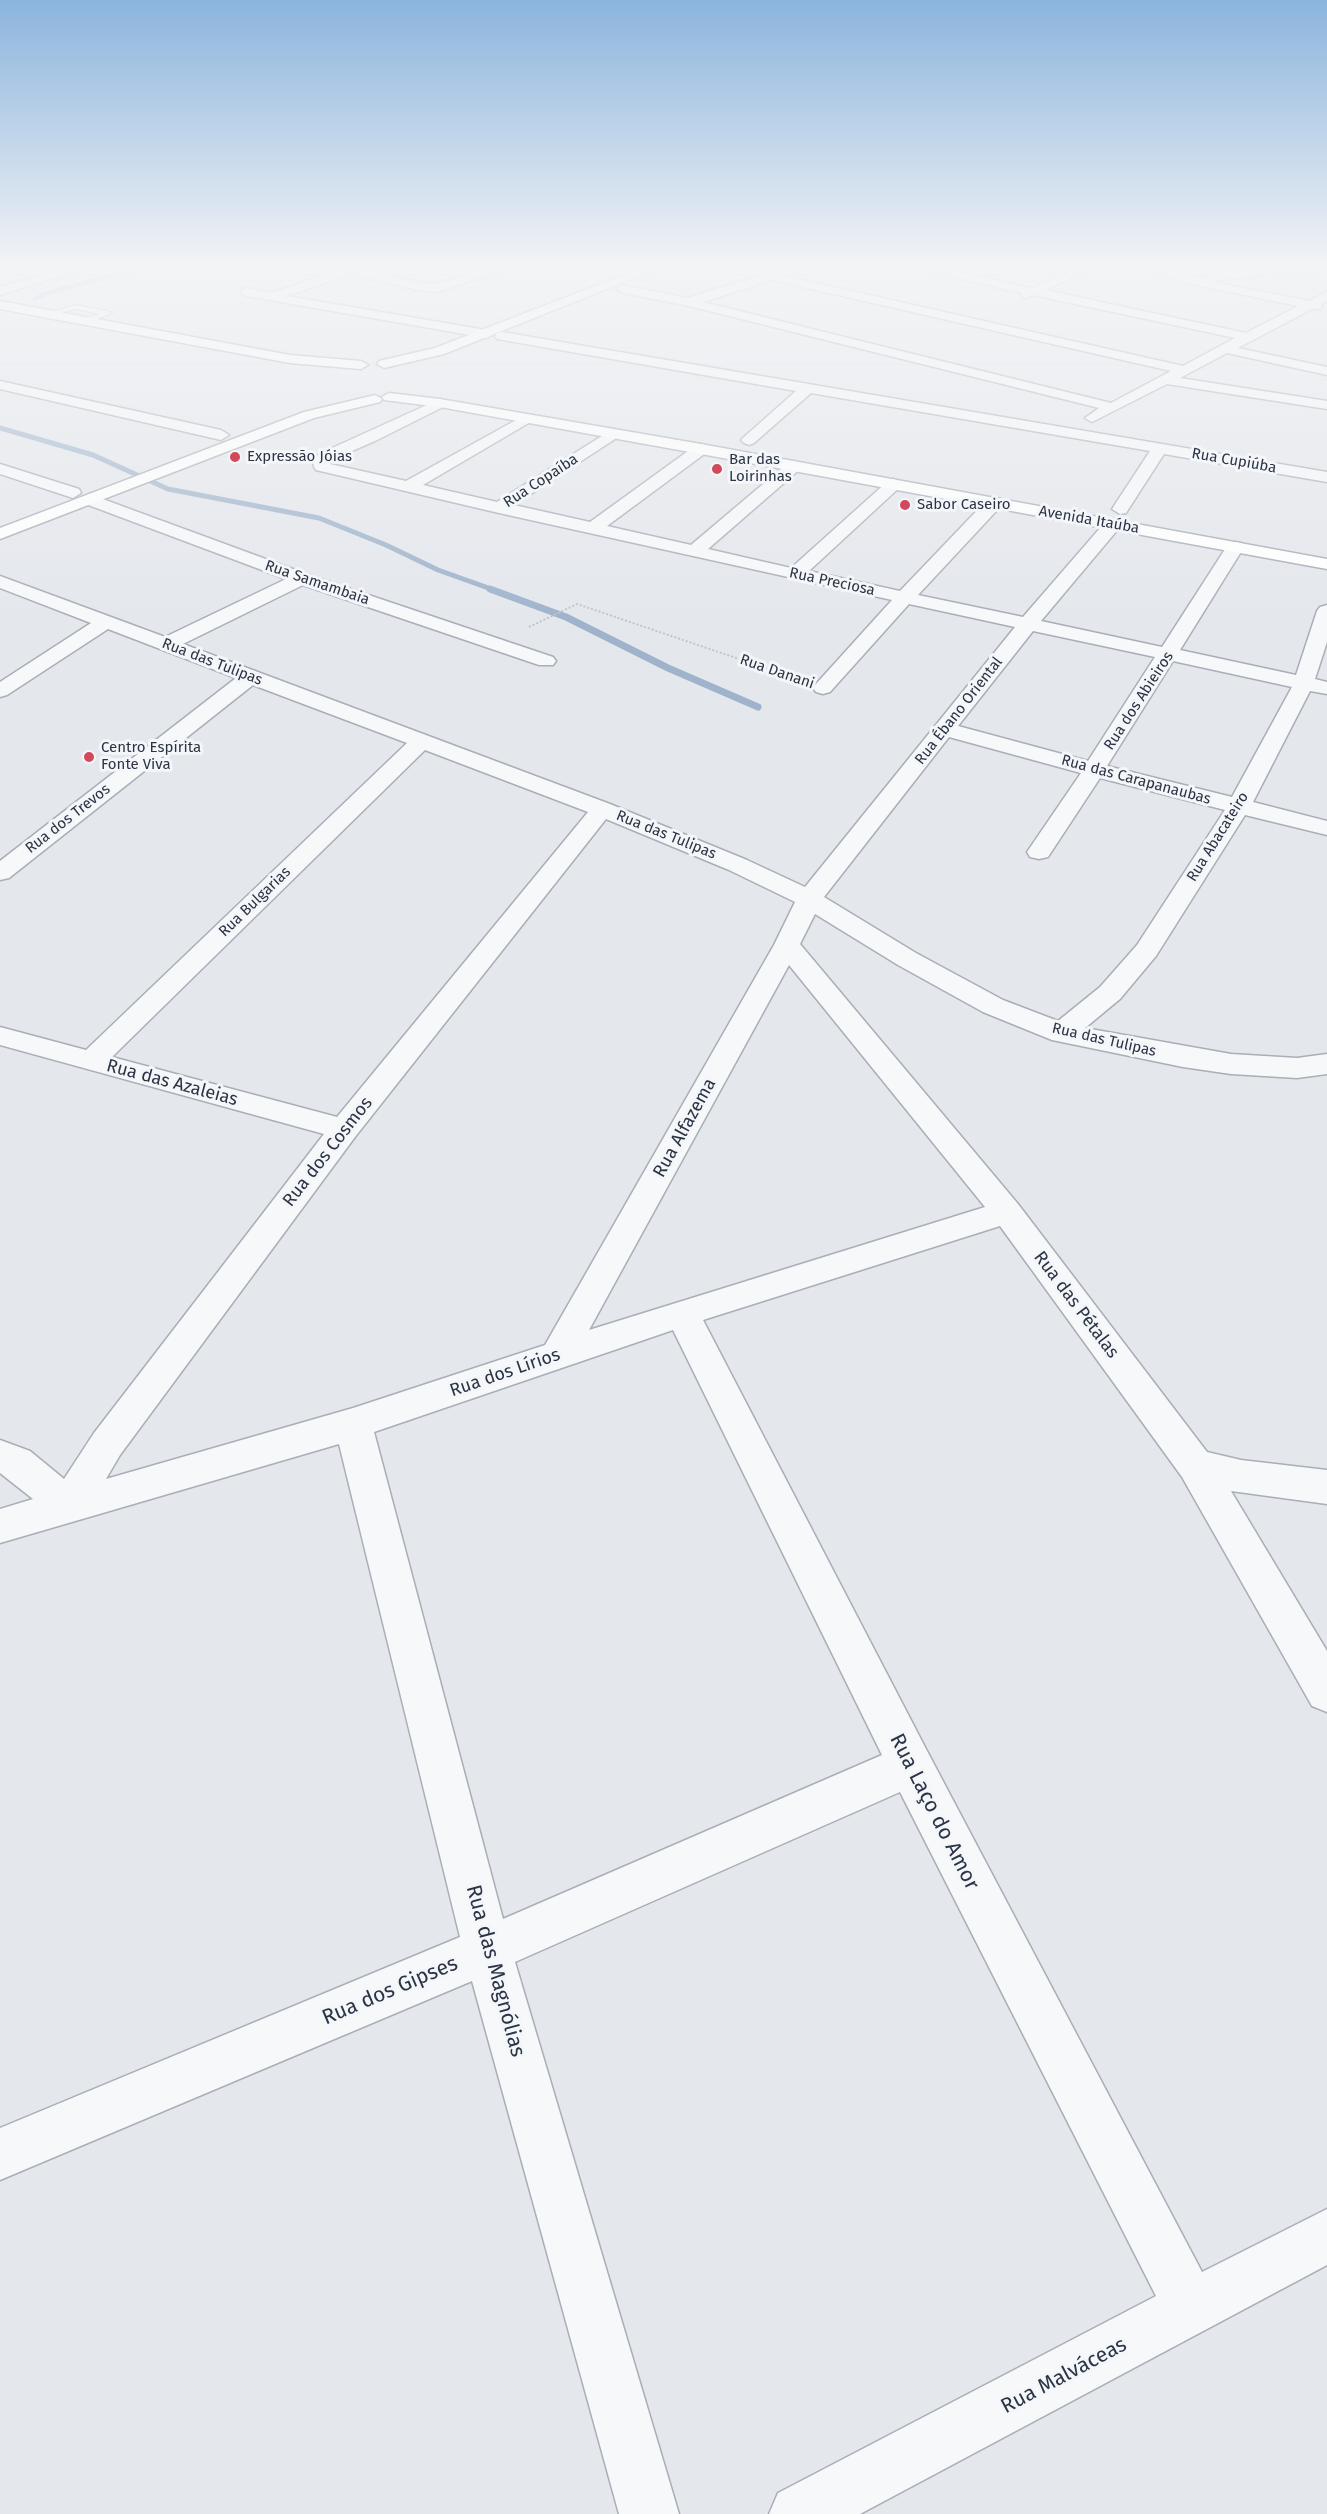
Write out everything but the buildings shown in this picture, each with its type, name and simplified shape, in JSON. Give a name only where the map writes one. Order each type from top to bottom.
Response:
[{"type":"street","points":[[0,521],[81,496],[309,415],[417,389],[420,383]]},
{"type":"street","name":"Rua Cupiúba","points":[[781,383],[1327,477]]},
{"type":"street","points":[[1017,383],[1111,407]]},
{"type":"street","points":[[1067,432],[1159,383]]},
{"type":"street","points":[[1187,383],[1327,405]]},
{"type":"street","points":[[0,386],[221,435]]},
{"type":"street","points":[[772,444],[743,439],[808,388]]},
{"type":"street","name":"Avenida Itaúba","points":[[328,394],[348,398],[382,398],[440,403],[994,502],[1113,513],[1143,513]]},
{"type":"street","points":[[0,534],[221,435],[311,399]]},
{"type":"street","name":"Rua Preciosa","points":[[440,403],[321,460],[322,467],[1027,625],[1316,685]]},
{"type":"street","points":[[408,487],[527,418]]},
{"type":"street","name":"Rua Copaíba","points":[[499,508],[614,434]]},
{"type":"street","name":"Rua Ébano Oriental","points":[[809,899],[1027,625],[1160,448]]},
{"type":"street","points":[[592,529],[701,449]]},
{"type":"street","points":[[695,551],[794,466]]},
{"type":"street","name":"Rua Samambaia","points":[[0,469],[81,496],[302,579],[546,661]]},
{"type":"street","points":[[795,574],[894,484]]},
{"type":"street","name":"Rua Danani","points":[[824,688],[994,502]]},
{"type":"street","name":"Avenida Itaúba","points":[[1113,513],[1235,547],[1327,564]]},
{"type":"street","name":"Rua dos Abieiros","points":[[1039,852],[1095,770],[1235,547]]},
{"type":"street","points":[[165,645],[302,579]]},
{"type":"street","name":"Rua das Tulipas","points":[[0,582],[602,809],[738,865],[809,899],[907,959],[993,1006],[1062,1033],[1183,1057],[1240,1065],[1297,1068],[1327,1064]]},
{"type":"street","name":"Rua Abacateiro","points":[[1062,1033],[1110,993],[1147,950],[1316,685],[1327,611]]},
{"type":"street","points":[[0,691],[107,621]]},
{"type":"street","name":"Rua dos Trevos","points":[[0,873],[250,677]]},
{"type":"street","name":"Rua das Carapanaubas","points":[[946,729],[1095,770],[1327,828]]},
{"type":"street","name":"Rua Bulgarias","points":[[90,1062],[420,742]]},
{"type":"street","name":"Rua dos Cosmos","points":[[68,1506],[106,1444],[344,1129],[602,809]]},
{"type":"street","name":"Rua Alfazema","points":[[558,1354],[787,945],[809,899]]},
{"type":"street","name":"Rua das Pétalas","points":[[787,945],[1007,1212],[1195,1464],[1327,1691]]},
{"type":"street","name":"Rua das Azaleias","points":[[0,1036],[344,1129]]},
{"type":"street","name":"Rua dos Lírios","points":[[0,1526],[353,1424],[682,1312],[1007,1212]]},
{"type":"street","name":"Rua Laço do Amor","points":[[682,1312],[910,1765],[1192,2309]]},
{"type":"street","name":"Rua das Magnólias","points":[[353,1424],[488,1950],[649,2514]]},
{"type":"street","points":[[0,1456],[17,1463],[68,1506]]},
{"type":"street","points":[[1195,1464],[1241,1478],[1327,1487]]},
{"type":"street","name":"Rua dos Gipses","points":[[0,2154],[488,1950],[910,1765]]},
{"type":"street","name":"Rua Malváceas","points":[[799,2514],[1327,2237]]},
{"type":"path","name":"Rua Danani","points":[[496,643],[577,604],[824,688]]},
{"type":"waterway","points":[[0,428],[93,455],[168,489],[319,518],[386,545],[438,570],[494,590]]},
{"type":"waterway","points":[[490,589],[566,617],[668,668],[758,707]]},
{"type":"place","name":"Expressão Jóias","points":[[235,457]]},
{"type":"place","name":"Bar das Loirinhas","points":[[717,469]]},
{"type":"place","name":"Sabor Caseiro","points":[[905,505]]},
{"type":"place","name":"Centro Espírita Fonte Viva","points":[[89,757]]}]
